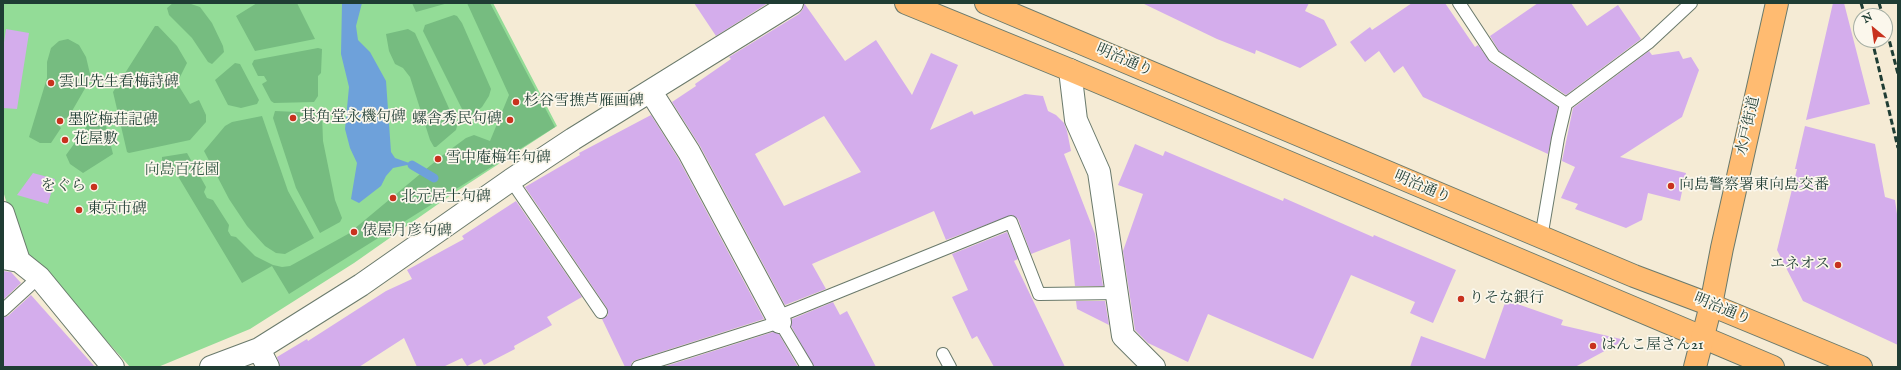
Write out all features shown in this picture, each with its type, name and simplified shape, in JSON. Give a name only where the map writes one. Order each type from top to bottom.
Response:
[{"type":"main road","name":"明治通り","points":[[906,3],[1070,70],[1773,367]]},
{"type":"main road","name":"明治通り","points":[[986,3],[1541,238],[1634,276],[1711,305],[1861,367]]},
{"type":"main road","name":"水戸街道","points":[[1695,367],[1711,305],[1722,248],[1777,3]]},
{"type":"street","points":[[211,367],[263,358],[362,285],[511,180],[573,139],[651,92],[792,3]]},
{"type":"street","points":[[1070,70],[1076,120],[1099,172],[1118,292],[1123,336],[1154,367]]},
{"type":"street","points":[[651,92],[689,152],[780,322]]},
{"type":"street","points":[[3,213],[11,260],[39,277],[113,367]]},
{"type":"lane","points":[[1459,3],[1494,56],[1566,104]]},
{"type":"lane","points":[[1541,238],[1558,138],[1566,104],[1648,43],[1691,3]]},
{"type":"lane","points":[[511,180],[601,312]]},
{"type":"lane","points":[[638,367],[780,322],[784,314],[1011,222],[1039,294],[1118,292]]},
{"type":"lane","points":[[3,310],[39,277]]},
{"type":"lane","points":[[780,322],[807,367]]},
{"type":"lane","points":[[943,354],[950,367]]},
{"type":"green space","name":"向島百花園","points":[[3,3],[493,3],[557,126],[451,195],[354,263],[250,329],[158,367],[130,367],[19,243],[3,191]]},
{"type":"green space","points":[[173,3],[188,3],[200,7],[212,23],[223,46],[224,52],[212,64],[208,62],[192,38],[169,15],[167,8]]},
{"type":"green space","points":[[257,3],[297,3],[315,39],[255,51],[236,16]]},
{"type":"green space","points":[[412,3],[448,3],[416,12]]},
{"type":"green space","points":[[467,3],[490,3],[555,127],[289,294],[272,266],[242,283],[170,163],[162,165],[162,157],[187,153],[206,187],[204,192],[207,198],[213,200],[229,225],[228,231],[231,236],[236,237],[255,256],[273,265],[282,267],[290,266],[348,234],[443,155],[466,138],[474,135],[490,141],[509,95]]},
{"type":"green space","points":[[454,15],[457,16],[462,23],[491,89],[489,96],[482,107],[467,119],[423,31],[425,25]]},
{"type":"green space","points":[[155,26],[158,26],[177,46],[187,63],[177,83],[190,104],[199,100],[206,115],[206,122],[190,140],[129,153],[127,152],[113,92]]},
{"type":"green space","points":[[408,29],[415,33],[457,126],[456,130],[436,147],[434,147],[430,140],[410,77],[403,68],[395,64],[389,51],[386,34]]},
{"type":"green space","points":[[68,39],[79,45],[86,57],[91,78],[68,118],[59,119],[59,126],[61,128],[51,143],[40,143],[29,137],[47,78],[47,62],[51,48],[59,41]]},
{"type":"green space","points":[[318,48],[322,49],[321,73],[318,76],[318,96],[314,102],[274,103],[271,101],[262,84],[267,81],[264,76],[258,76],[252,64],[254,60]]},
{"type":"green space","points":[[235,63],[240,64],[259,100],[257,104],[241,108],[228,105],[215,80]]},
{"type":"green space","points":[[275,111],[322,114],[323,141],[335,200],[342,218],[340,222],[320,233],[296,188],[273,118]]},
{"type":"green space","points":[[103,114],[113,154],[83,173],[70,164],[66,155],[92,119]]},
{"type":"green space","points":[[262,116],[288,191],[314,238],[285,254],[276,253],[265,246],[247,226],[229,199],[204,151],[225,126],[232,122]]},
{"type":"water","points":[[342,3],[362,3],[356,26],[358,40],[370,52],[386,81],[391,152],[395,158],[412,164],[393,168],[386,176],[381,186],[359,203],[351,199],[357,163],[350,148],[345,129],[349,87],[341,54]]},
{"type":"building","points":[[694,3],[768,3],[716,36]]},
{"type":"building","points":[[804,3],[845,61],[876,40],[912,95],[931,53],[958,65],[930,130],[972,111],[974,115],[1025,94],[1043,96],[1048,111],[1056,115],[1064,123],[1067,131],[1071,151],[1064,154],[1095,234],[1103,286],[1075,286],[1070,239],[1031,254],[1018,219],[1012,215],[946,240],[934,211],[812,264],[826,289],[785,305],[700,146],[672,102],[696,86],[695,84],[731,59],[729,57],[799,14],[803,9]],"holes":[[[824,116],[861,172],[784,206],[755,154]]]},
{"type":"building","points":[[1142,3],[1309,3],[1305,11],[1324,20],[1337,45],[1300,68],[1256,50],[1255,54],[1217,39]]},
{"type":"building","points":[[1412,3],[1445,3],[1475,47],[1478,45],[1490,62],[1558,107],[1548,154],[1423,97],[1403,66],[1394,73],[1379,51],[1365,62],[1350,42],[1370,27],[1372,30]]},
{"type":"building","points":[[1538,3],[1571,3],[1587,26],[1618,5],[1641,39],[1566,95],[1499,51],[1490,36]]},
{"type":"building","points":[[1833,3],[1844,3],[1853,38],[1853,48],[1856,48],[1870,104],[1806,120]]},
{"type":"building","points":[[6,29],[29,33],[17,109],[3,108],[3,49]]},
{"type":"building","points":[[1649,51],[1652,55],[1679,51],[1683,59],[1691,57],[1699,70],[1682,117],[1620,157],[1686,173],[1680,201],[1648,193],[1642,220],[1626,228],[1575,209],[1578,204],[1561,198],[1575,167],[1562,161],[1573,108]]},
{"type":"building","points":[[651,115],[678,158],[764,319],[636,360],[632,362],[631,367],[625,367],[602,319],[608,315],[607,308],[525,187],[580,155],[579,153]]},
{"type":"building","points":[[1805,126],[1875,144],[1885,197],[1895,200],[1898,221],[1898,345],[1803,301],[1777,250],[1797,169],[1795,169]]},
{"type":"building","points":[[1135,144],[1163,156],[1165,151],[1283,201],[1284,198],[1373,237],[1374,235],[1456,270],[1433,323],[1410,313],[1415,302],[1351,275],[1313,359],[1208,314],[1188,362],[1148,343],[1135,330],[1123,251],[1143,194],[1118,185]]},
{"type":"building","points":[[33,173],[55,179],[48,204],[17,195]]},
{"type":"building","points":[[516,201],[582,297],[547,317],[552,325],[514,346],[515,349],[484,365],[481,359],[467,366],[462,358],[443,367],[417,367],[404,338],[359,367],[280,367],[277,357],[307,339],[308,341],[386,291],[412,279],[407,270],[464,239],[462,236]]},
{"type":"building","points":[[1007,232],[1018,259],[1014,261],[1065,367],[994,367],[977,336],[972,339],[952,297],[968,290],[952,254]]},
{"type":"building","points":[[3,271],[11,272],[21,283],[3,300]]},
{"type":"building","points":[[31,295],[95,367],[3,367],[3,317],[8,316]]},
{"type":"building","points":[[1506,300],[1563,320],[1561,325],[1625,340],[1575,367],[1410,367],[1421,336],[1485,359]]},
{"type":"building","points":[[1076,301],[1105,301],[1109,325],[1077,309]]},
{"type":"building","points":[[833,302],[840,315],[847,311],[876,367],[814,367],[791,326],[792,319]]},
{"type":"building","points":[[773,332],[779,334],[798,367],[663,367]]},
{"type":"waterway","points":[[412,165],[434,178]]},
{"type":"railway","points":[[1861,3],[1863,8]]},
{"type":"railway","points":[[1879,3],[1881,8]]},
{"type":"railway","points":[[1874,48],[1898,148]]},
{"type":"railway","points":[[1891,48],[1898,74]]},
{"type":"place","name":"雲山先生看梅詩碑","points":[[51,83]]},
{"type":"place","name":"杉谷雪撨芦雁画碑","points":[[516,102]]},
{"type":"place","name":"其角堂永機句碑","points":[[293,118]]},
{"type":"place","name":"螺舎秀民句碑","points":[[510,120]]},
{"type":"place","name":"墨陀梅荘記碑","points":[[60,121]]},
{"type":"place","name":"花屋敷","points":[[65,140]]},
{"type":"place","name":"雪中庵梅年句碑","points":[[438,159]]},
{"type":"place","name":"向島警察署東向島交番","points":[[1671,186]]},
{"type":"place","name":"をぐら","points":[[94,187]]},
{"type":"place","name":"北元居士句碑","points":[[393,198]]},
{"type":"place","name":"東京市碑","points":[[79,210]]},
{"type":"place","name":"俵屋月彦句碑","points":[[354,232]]},
{"type":"place","name":"エネオス","points":[[1838,265]]},
{"type":"place","name":"りそな銀行","points":[[1461,299]]},
{"type":"place","name":"はんこ屋さん21","points":[[1593,346]]}]
